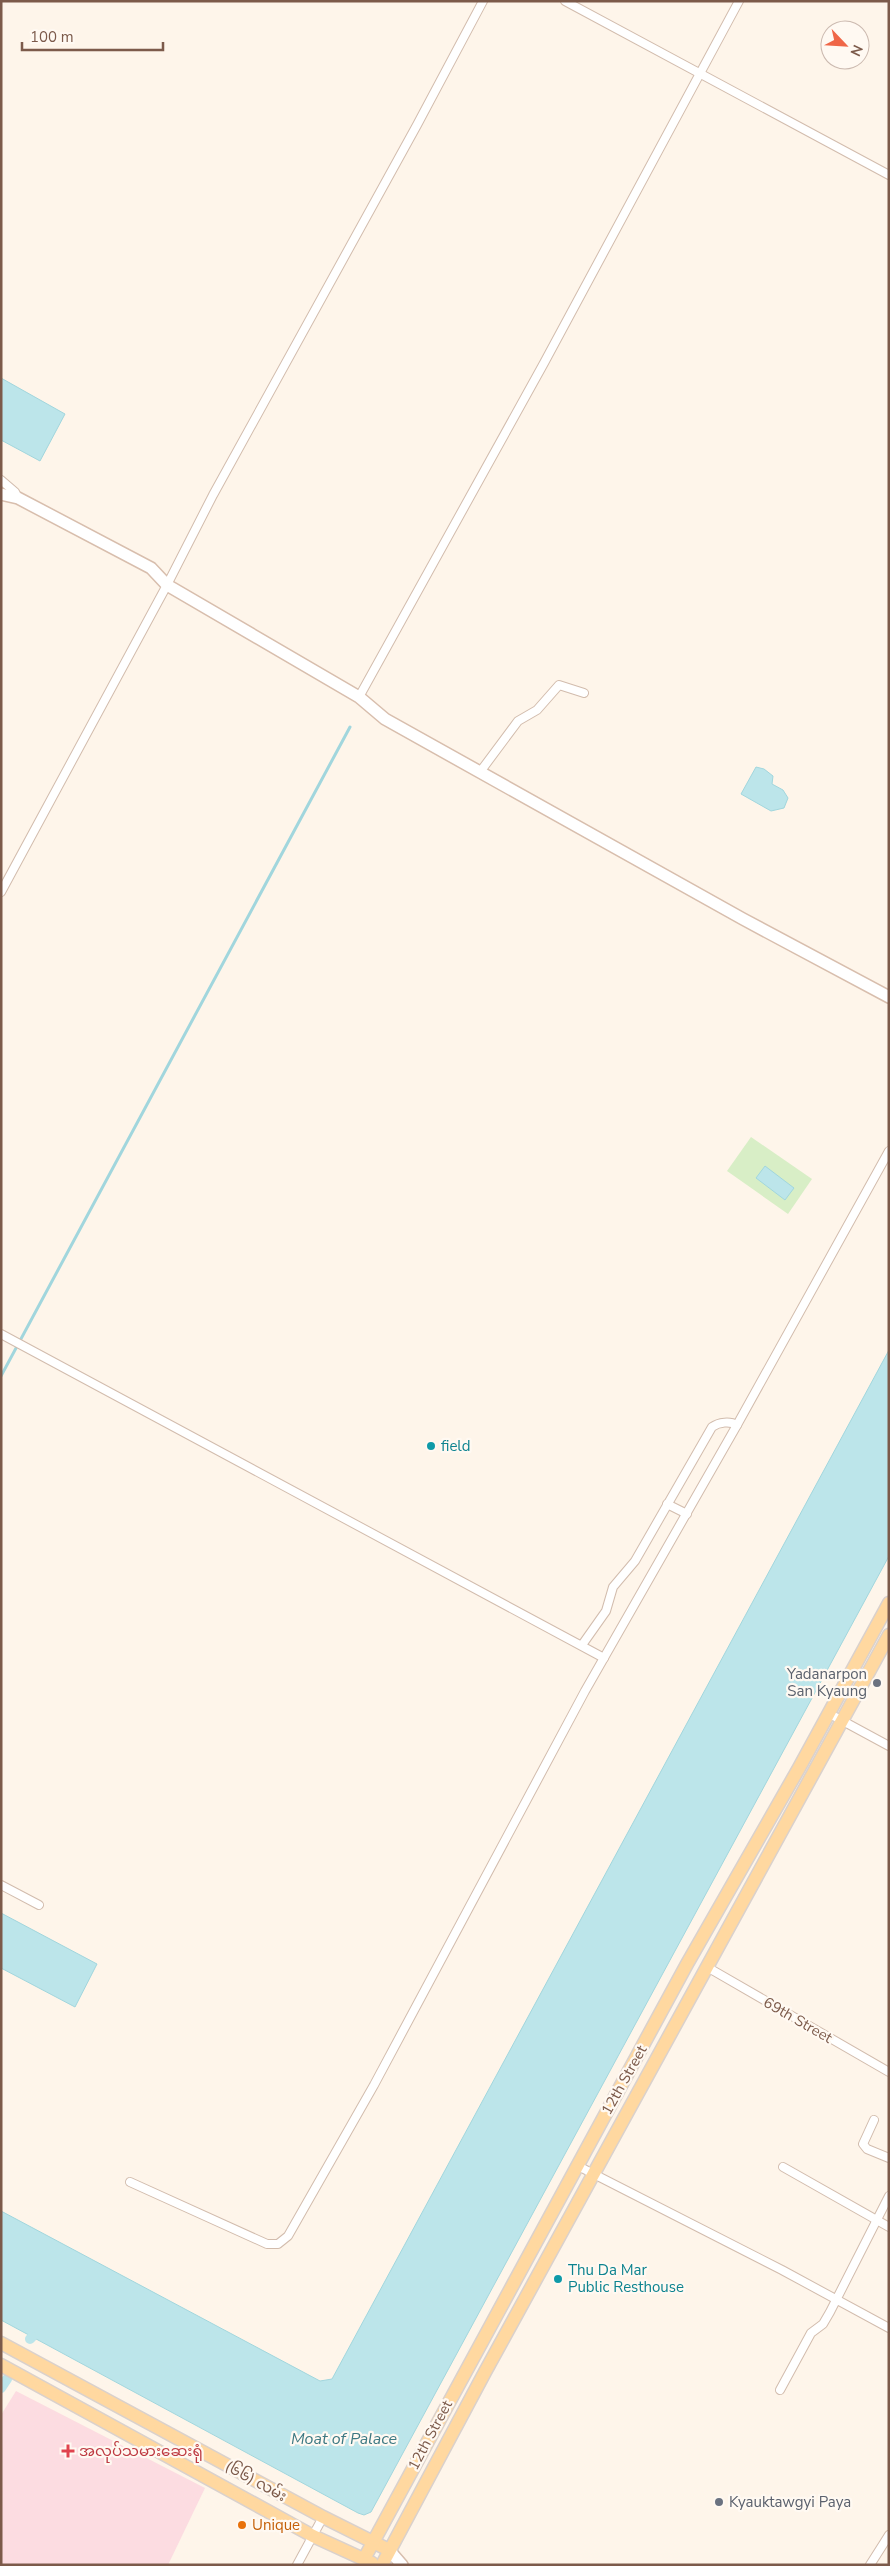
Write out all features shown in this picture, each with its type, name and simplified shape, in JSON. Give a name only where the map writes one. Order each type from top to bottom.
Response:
[{"type":"main road","name":"12th Street","points":[[370,2562],[372,2542],[687,1964],[889,1603]]},
{"type":"main road","name":"12th Street","points":[[382,2565],[889,1635]]},
{"type":"main road","name":"(၆၆) လမ်း","points":[[1,2343],[323,2517],[389,2550]]},
{"type":"main road","name":"(၆၆) လမ်း","points":[[1,2365],[313,2536],[370,2562]]},
{"type":"street","points":[[1,892],[167,586],[212,494],[417,125],[483,1]]},
{"type":"street","points":[[565,1],[889,175]]},
{"type":"street","points":[[360,697],[540,370],[739,1]]},
{"type":"street","points":[[1,480],[15,492],[18,498]]},
{"type":"street","points":[[1,494],[18,498],[150,568],[167,586],[360,697],[385,719],[742,919],[889,998]]},
{"type":"street","points":[[480,772],[518,721],[537,710],[559,685],[584,693]]},
{"type":"street","points":[[130,2182],[267,2244],[278,2244],[288,2236],[378,2076],[604,1658],[687,1514],[889,1151]]},
{"type":"street","points":[[1,1334],[604,1658]]},
{"type":"street","points":[[582,1645],[606,1611],[616,1582],[635,1561],[712,1428],[720,1424],[732,1422],[737,1424]]},
{"type":"street","points":[[667,1504],[687,1514]]},
{"type":"street","points":[[828,1713],[889,1746]]},
{"type":"street","points":[[1,1885],[39,1905]]},
{"type":"street","name":"69th Street","points":[[707,1967],[889,2072]]},
{"type":"street","points":[[874,2120],[863,2144],[867,2149],[889,2158]]},
{"type":"street","points":[[578,2166],[889,2328]]},
{"type":"street","points":[[782,2167],[889,2227]]},
{"type":"street","points":[[780,2390],[811,2333],[823,2324],[837,2300],[889,2196]]},
{"type":"street","points":[[297,2565],[323,2517]]},
{"type":"street","points":[[870,2565],[889,2535]]},
{"type":"street","name":"(၆၆) လမ်း","points":[[389,2550],[402,2565]]},
{"type":"shaded area","name":"အလုပ်သမားဆေးရုံ","points":[[16,2391],[205,2488],[168,2565],[1,2565],[1,2415]]},
{"type":"green space","points":[[751,1137],[812,1179],[788,1214],[727,1171]]},
{"type":"water","points":[[1,378],[65,414],[40,461],[1,440]]},
{"type":"water","points":[[756,767],[764,769],[773,776],[772,784],[783,790],[788,798],[784,808],[771,811],[741,794]]},
{"type":"water","points":[[765,1166],[794,1188],[785,1200],[756,1178]]},
{"type":"water","name":"Moat of Palace","points":[[889,1350],[889,1556],[371,2512],[364,2515],[358,2513],[1,2320],[1,2211],[320,2381],[332,2379]]},
{"type":"water","points":[[1,1913],[97,1964],[75,2007],[1,1968]]},
{"type":"waterway","points":[[1,1376],[350,727]]},
{"type":"waterway","points":[[1,2388],[7,2379]]},
{"type":"place","name":"field","points":[[431,1446]]},
{"type":"place","name":"Yadanarpon San Kyaung","points":[[877,1683]]},
{"type":"place","name":"Thu Da Mar Public Resthouse","points":[[558,2279]]},
{"type":"place","name":"အလုပ်သမားဆေးရုံ","points":[[68,2451]]},
{"type":"place","name":"Kyauktawgyi Paya","points":[[719,2502]]},
{"type":"place","name":"Unique","points":[[242,2525]]}]
